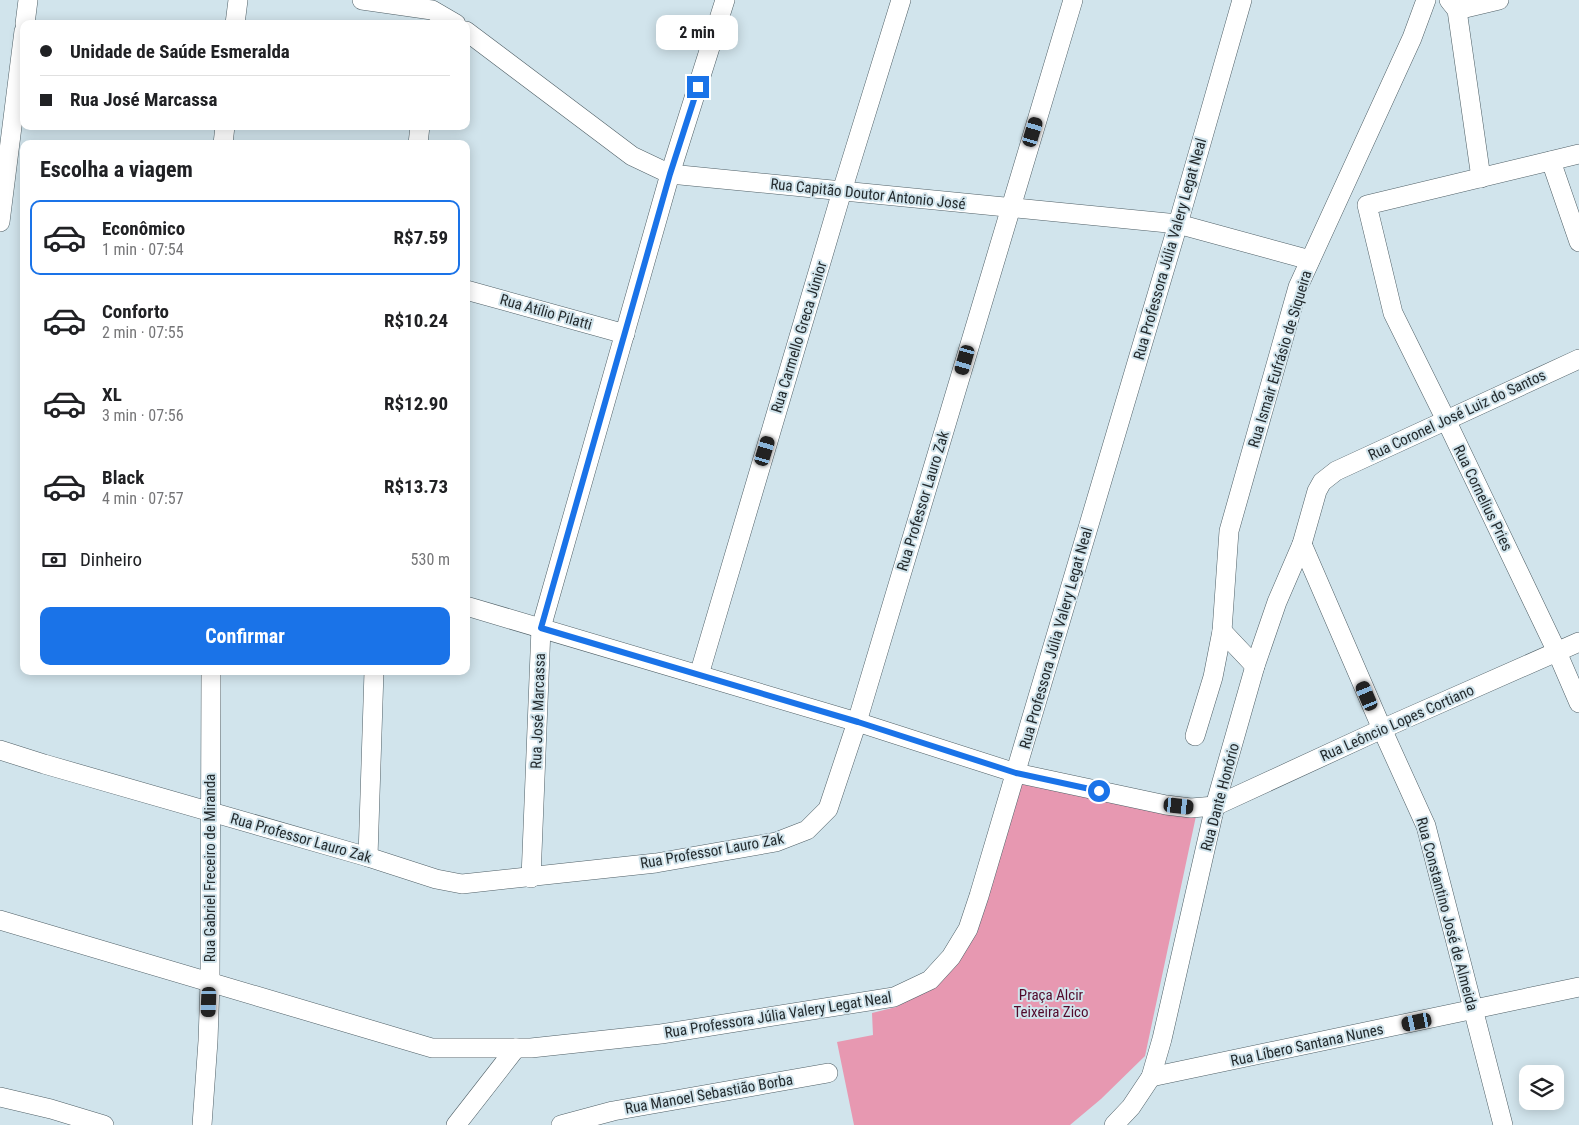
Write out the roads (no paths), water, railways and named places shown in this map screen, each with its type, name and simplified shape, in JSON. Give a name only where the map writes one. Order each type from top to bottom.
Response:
[{"type":"street","points":[[26,20],[28,0]]},
{"type":"street","points":[[236,20],[238,0]]},
{"type":"street","points":[[362,0],[431,11],[448,20]]},
{"type":"street","name":"Rua José Marcassa","points":[[531,878],[541,628],[670,174],[725,0]]},
{"type":"street","name":"Rua Carmello Greca Júnior","points":[[699,675],[842,191],[901,0]]},
{"type":"street","name":"Rua Professor Lauro Zak","points":[[0,750],[368,857],[436,879],[462,884],[656,863],[776,842],[807,830],[828,809],[858,722],[1073,0]]},
{"type":"street","name":"Rua Professora Júlia Valery Legat Neal","points":[[0,920],[432,1048],[531,1048],[661,1034],[894,997],[930,980],[951,957],[968,928],[979,896],[1178,224],[1242,0]]},
{"type":"street","name":"Rua Ismair Eufrásio de Siqueira","points":[[1195,736],[1212,676],[1228,638],[1229,531],[1298,287],[1412,38],[1426,0]]},
{"type":"street","points":[[1500,0],[1453,5],[1481,178],[1579,154]]},
{"type":"street","name":"Rua Capitão Doutor Antonio José","points":[[470,34],[632,156],[670,174],[1178,224],[1310,260]]},
{"type":"street","points":[[0,222],[20,64]]},
{"type":"street","points":[[1551,161],[1579,242]]},
{"type":"street","name":"Rua Cornelius Pries","points":[[1481,178],[1367,205],[1393,314],[1557,652],[1579,703]]},
{"type":"street","name":"Rua Atílio Pilatti","points":[[470,291],[625,334]]},
{"type":"street","name":"Rua Coronel José Luiz do Santos","points":[[1336,471],[1579,359]]},
{"type":"street","name":"Rua Dante Honório","points":[[1114,1125],[1131,1107],[1151,1077],[1162,1039],[1215,806],[1252,663],[1302,544],[1317,492],[1322,482],[1336,471]]},
{"type":"street","name":"Rua Constantino José de Almeida","points":[[1302,544],[1426,826],[1503,1125]]},
{"type":"street","points":[[470,607],[858,722],[1016,773],[1166,805],[1191,808],[1215,806]]},
{"type":"street","points":[[1228,638],[1252,663]]},
{"type":"street","name":"Rua Leôncio Lopes Cortiano","points":[[1215,806],[1382,729],[1579,642]]},
{"type":"street","name":"Rua Gabriel Freceiro de Miranda","points":[[202,1125],[210,983],[211,675]]},
{"type":"street","points":[[368,857],[374,675]]},
{"type":"street","name":"Rua Líbero Santana Nunes","points":[[1151,1077],[1579,987]]},
{"type":"street","points":[[456,1125],[516,1048]]},
{"type":"street","name":"Rua Manoel Sebastião Borba","points":[[562,1125],[612,1111],[828,1073]]},
{"type":"street","points":[[0,1097],[104,1125]]},
{"type":"park label","name":"Praça Alcir Teixeira Zico","points":[[1051,1004]]}]
